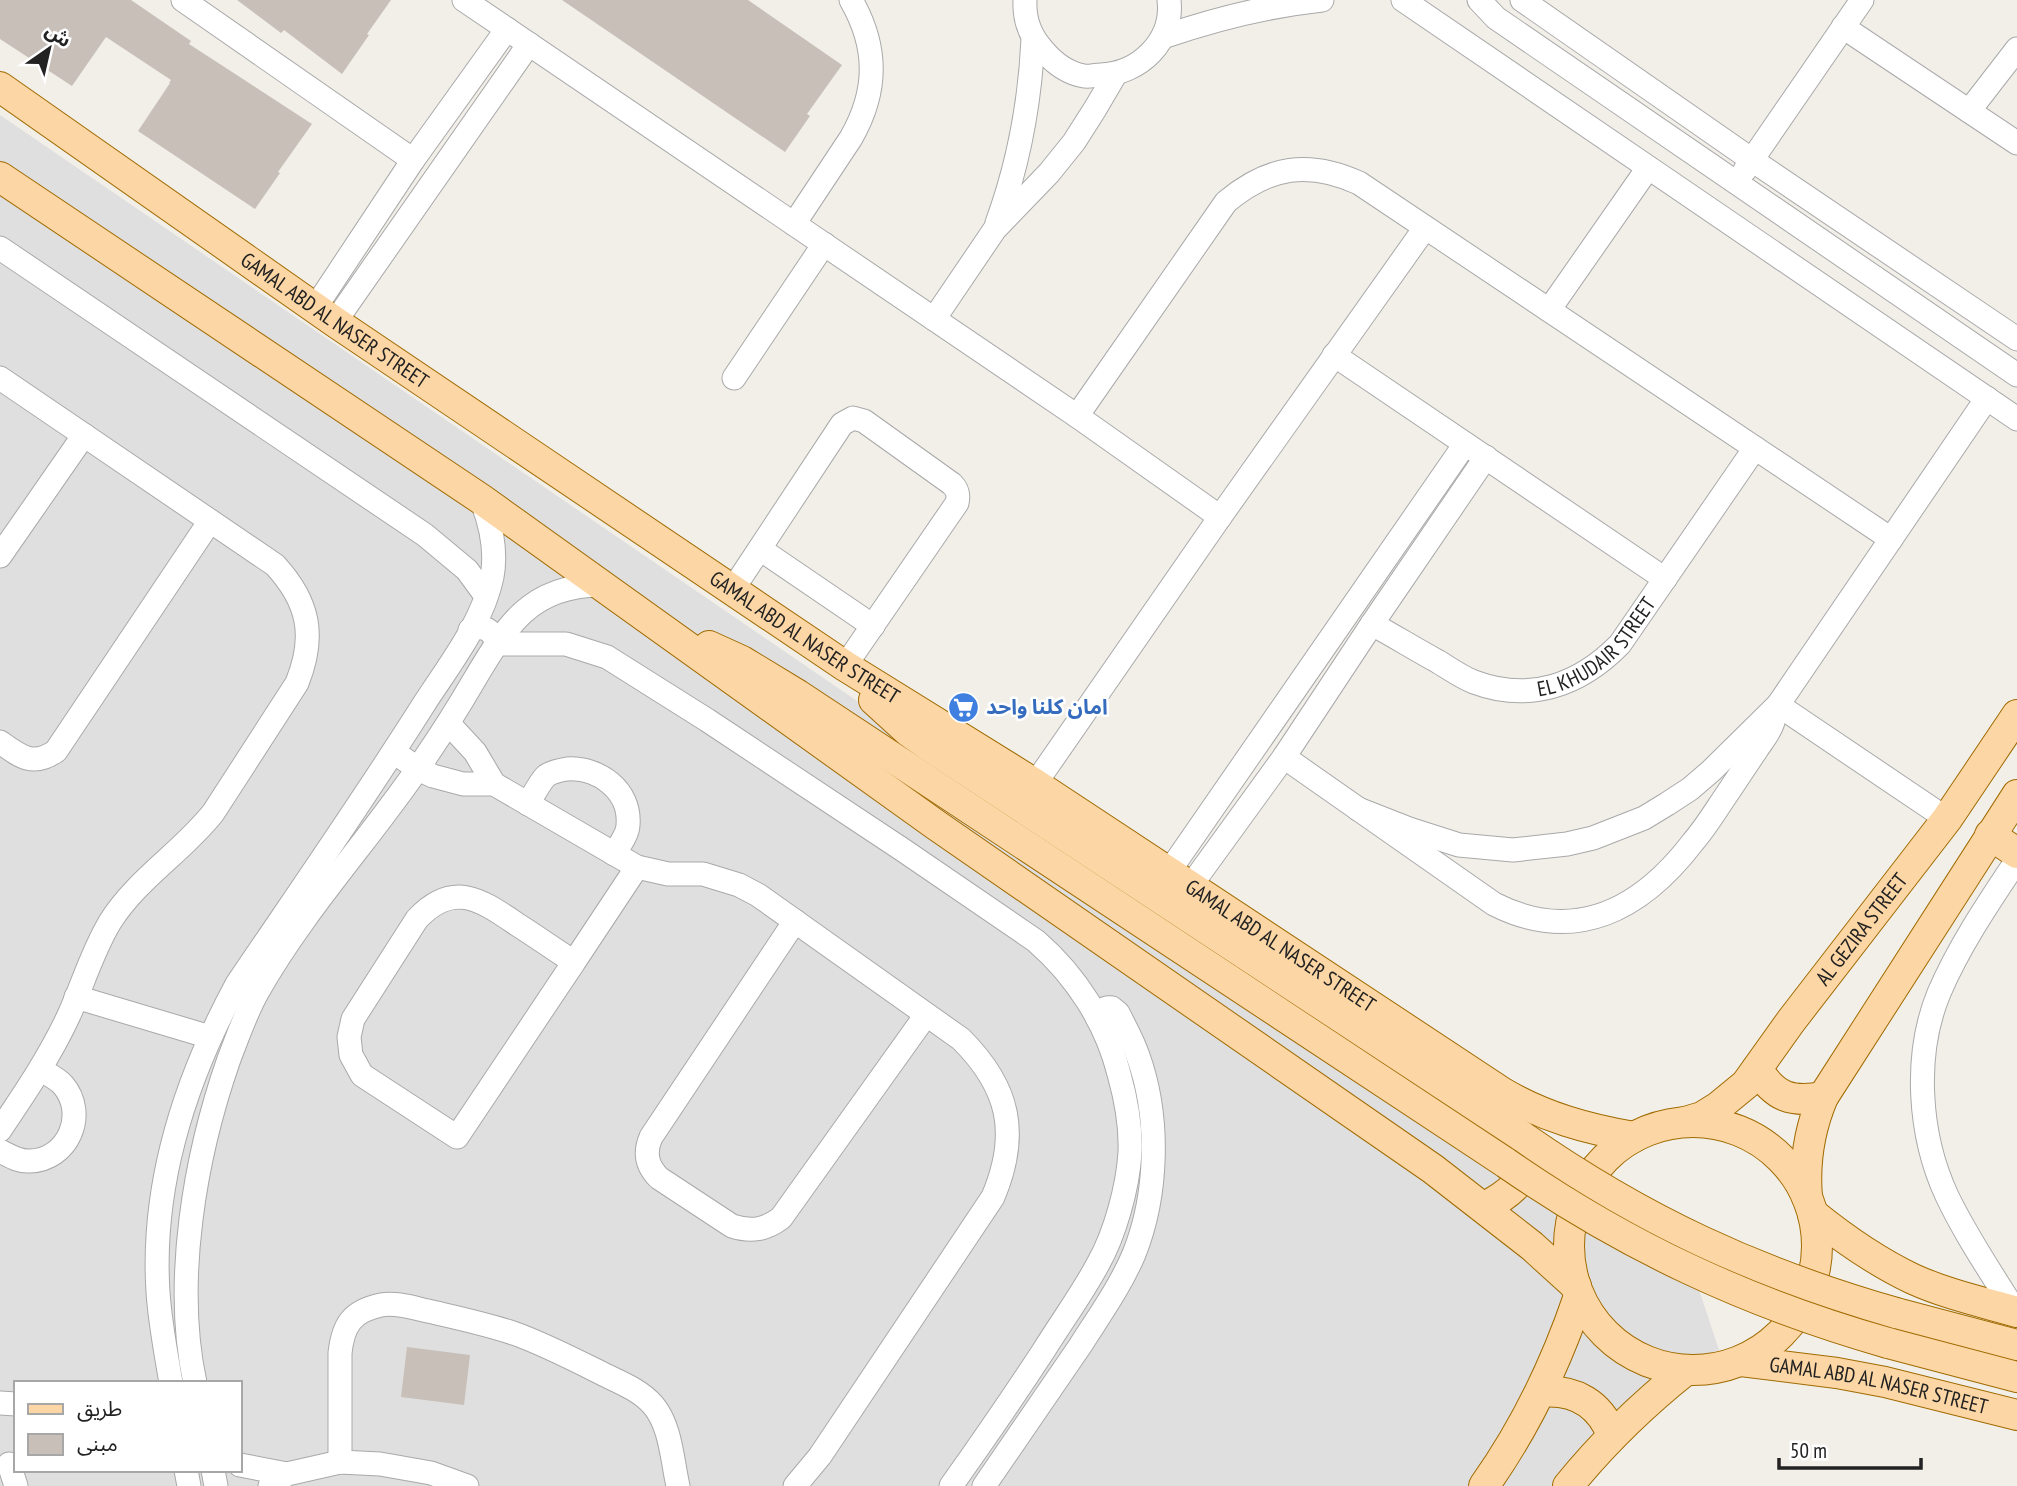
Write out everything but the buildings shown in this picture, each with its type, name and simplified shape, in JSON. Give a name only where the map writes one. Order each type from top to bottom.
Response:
[{"type":"main road","name":"GAMAL ABD AL NASER STREET","points":[[0,87],[325,315],[845,666],[1035,784],[1503,1093],[1542,1113],[1578,1125],[1634,1137]]},
{"type":"main road","points":[[0,100],[35,113]]},
{"type":"main road","points":[[0,177],[481,499],[925,817],[1422,1161],[1532,1247],[1578,1291]]},
{"type":"main road","points":[[669,634],[712,646],[770,677],[1584,1214],[1667,1260],[1798,1315],[1888,1343],[2017,1377]]},
{"type":"main road","points":[[845,666],[873,699],[929,746],[1600,1188],[1680,1232],[1765,1270],[1852,1300],[2017,1345]]},
{"type":"main road","name":"AL GEZIRA STREET","points":[[1684,1122],[1702,1117],[1746,1084],[1947,818],[2017,715]]},
{"type":"main road","points":[[2016,1312],[1965,1298],[1914,1279],[1863,1252],[1810,1206],[1794,1175],[1777,1156],[1757,1140],[1710,1123],[1684,1122],[1658,1127],[1634,1137],[1613,1151],[1596,1168],[1582,1189],[1573,1213],[1569,1237],[1570,1262],[1578,1291],[1593,1320],[1612,1340],[1634,1355],[1659,1365],[1686,1370],[1713,1369],[1741,1361],[1774,1340],[1788,1326],[1804,1301],[1815,1273],[1817,1244],[1810,1206],[1805,1176],[1810,1135],[1823,1097],[2017,795]]},
{"type":"main road","points":[[1990,835],[2017,853]]},
{"type":"main road","points":[[1757,1069],[1768,1086],[1785,1097],[1804,1101],[1823,1097]]},
{"type":"main road","points":[[1483,1207],[1509,1192],[1529,1170],[1540,1143],[1542,1113]]},
{"type":"main road","points":[[1885,1382],[1874,1360],[1871,1335],[1874,1323],[1878,1312],[1893,1292],[1914,1279]]},
{"type":"main road","points":[[1485,1486],[1508,1453],[1541,1392],[1560,1350],[1578,1291]]},
{"type":"main road","name":"GAMAL ABD AL NASER STREET","points":[[1741,1361],[1838,1373],[1885,1382],[2017,1415]]},
{"type":"main road","points":[[1568,1486],[1612,1435],[1686,1370]]},
{"type":"main road","points":[[1541,1392],[1564,1392],[1585,1400],[1602,1415],[1612,1435]]},
{"type":"street","points":[[183,0],[412,160]]},
{"type":"street","points":[[464,0],[1077,416],[1220,517]]},
{"type":"street","points":[[794,224],[851,138],[867,101],[871,77],[869,44],[851,0]]},
{"type":"street","points":[[1024,1],[1033,39],[1054,63],[1084,76],[1115,75],[1134,67],[1151,54],[1163,37],[1170,10],[1168,0]]},
{"type":"street","points":[[1163,37],[1214,20],[1256,10],[1322,0]]},
{"type":"street","points":[[1403,0],[2017,419]]},
{"type":"street","points":[[1479,0],[1496,18],[2017,375]]},
{"type":"street","points":[[1522,0],[2017,339]]},
{"type":"street","points":[[1736,183],[1862,0]]},
{"type":"street","points":[[1843,27],[2017,143]]},
{"type":"street","points":[[325,315],[412,160],[508,29]]},
{"type":"street","points":[[995,229],[1018,155],[1031,78],[1033,39]]},
{"type":"street","points":[[325,315],[529,44]]},
{"type":"street","points":[[1969,111],[2017,49]]},
{"type":"street","points":[[934,319],[995,229],[1049,173],[1074,142],[1115,75]]},
{"type":"street","points":[[1549,310],[1648,168]]},
{"type":"street","points":[[1077,416],[1227,202],[1242,188],[1260,178],[1300,169],[1320,170],[1341,174],[1359,183],[1891,539]]},
{"type":"street","points":[[1035,784],[1425,228]]},
{"type":"street","points":[[734,378],[824,244]]},
{"type":"street","points":[[0,248],[425,535],[467,570],[486,596]]},
{"type":"street","points":[[1334,355],[1665,579]]},
{"type":"street","points":[[0,378],[275,565],[289,580],[300,599],[307,620],[308,642],[305,663],[296,683],[213,813],[111,921],[94,952],[55,1045],[0,1130]]},
{"type":"street","points":[[1358,809],[1460,845],[1513,850],[1567,844],[1619,829],[1668,804],[1711,771],[1778,705],[1987,398]]},
{"type":"street","points":[[733,589],[842,424],[853,418],[864,421],[952,484],[956,488],[958,498],[845,666]]},
{"type":"street","points":[[0,556],[84,435]]},
{"type":"street","points":[[1179,880],[1465,444]]},
{"type":"street","name":"EL KHUDAIR STREET","points":[[1372,624],[1472,681],[1492,687],[1532,691],[1571,681],[1606,659],[1620,644],[1755,448]]},
{"type":"street","points":[[1179,880],[1284,757],[1486,457]]},
{"type":"street","points":[[171,1381],[158,1292],[160,1223],[163,1189],[182,1110],[197,1067],[210,1037],[247,988],[470,630],[486,596],[494,557],[491,527],[481,499]]},
{"type":"street","points":[[0,742],[20,757],[33,760],[47,757],[56,751],[211,521]]},
{"type":"street","points":[[760,549],[873,626]]},
{"type":"street","points":[[195,1381],[190,1359],[187,1304],[194,1198],[204,1147],[236,1040],[247,988],[282,953],[418,769],[449,724],[496,644],[517,617],[541,598],[569,587],[599,584]]},
{"type":"street","points":[[470,630],[482,627],[487,629],[496,644]]},
{"type":"street","points":[[496,644],[566,643],[607,657],[753,751],[1036,941],[1055,957],[1083,992],[1098,1019],[1114,1051],[1129,1128],[1130,1154],[1114,1227],[1099,1262],[1075,1301],[951,1486]]},
{"type":"street","points":[[1284,757],[1494,904],[1531,919],[1571,922],[1609,913],[1634,898],[1676,863],[1694,842],[1772,726],[1778,705]]},
{"type":"street","points":[[1778,705],[1947,818]]},
{"type":"street","points":[[449,724],[475,752],[494,784],[637,867],[667,874],[704,874],[739,885],[758,895],[961,1039],[993,1077],[1007,1124],[1003,1174],[993,1197],[820,1456],[795,1486]]},
{"type":"street","points":[[394,752],[418,769],[447,781],[494,784]]},
{"type":"street","points":[[528,804],[547,776],[562,769],[579,768],[596,772],[610,781],[621,794],[627,810],[629,827],[614,854]]},
{"type":"street","points":[[2016,1312],[1947,1195],[1934,1162],[1926,1123],[1923,1083],[1926,1044],[1938,996],[1953,963],[2017,860]]},
{"type":"street","points":[[574,962],[477,899],[444,899],[429,907],[417,919],[361,1003],[352,1019],[349,1037],[351,1055],[362,1075],[457,1137],[574,962],[637,867]]},
{"type":"street","points":[[795,921],[651,1138],[648,1163],[659,1178],[732,1226],[745,1230],[771,1226],[781,1218],[926,1015]]},
{"type":"street","points":[[76,997],[210,1037]]},
{"type":"street","points":[[984,1486],[1119,1284],[1134,1254],[1144,1218],[1151,1184],[1152,1137],[1145,1079],[1138,1055],[1118,1013],[1112,1008],[1104,1008],[1098,1019]]},
{"type":"street","points":[[0,1151],[15,1159],[30,1161],[45,1158],[58,1151],[68,1139],[74,1125],[75,1110],[71,1096],[62,1083],[41,1070]]},
{"type":"street","points":[[340,1462],[342,1336],[355,1316],[383,1304],[411,1307],[473,1321],[518,1335],[640,1393],[654,1406],[663,1423],[678,1486]]},
{"type":"street","points":[[242,1466],[279,1480],[340,1462],[380,1464],[431,1473],[467,1486]]},
{"type":"street","points":[[8,1464],[16,1486]]},
{"type":"shaded area","points":[[0,115],[1470,1120],[1688,1256],[1719,1350],[1684,1363],[1563,1486],[0,1486]]},
{"type":"place","name":"امان كلنا واحد","points":[[963,707]]}]
